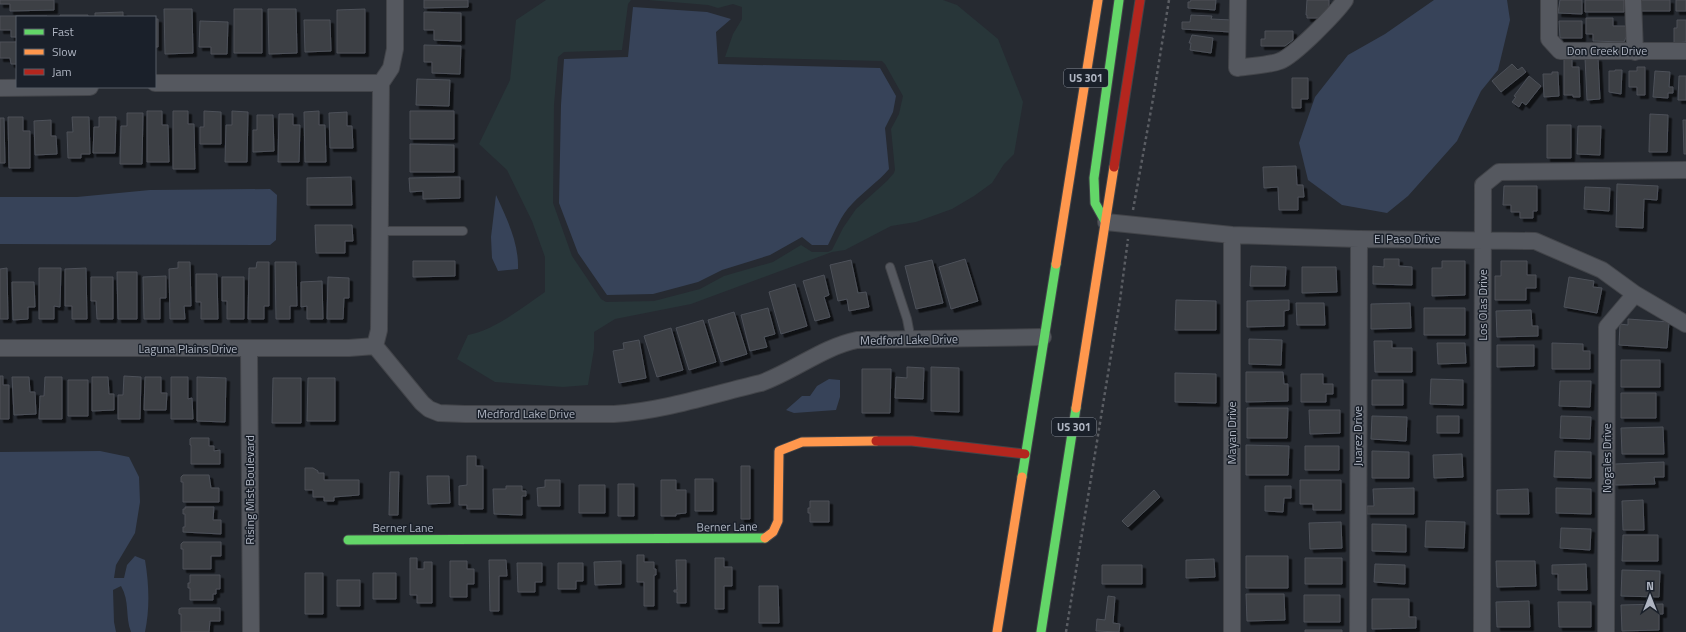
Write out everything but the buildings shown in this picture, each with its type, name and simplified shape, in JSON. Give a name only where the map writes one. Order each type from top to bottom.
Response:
[{"type":"main road","name":"US 301","points":[[997,632],[1098,0]]},
{"type":"main road","points":[[1106,222],[1095,203],[1094,178],[1120,0]]},
{"type":"main road","name":"US 301","points":[[1041,632],[1140,0]]},
{"type":"main road","name":"Berner Lane","points":[[348,540],[763,539],[773,532],[778,522],[779,451],[802,442],[912,441],[1025,454]]},
{"type":"street","points":[[375,346],[379,330],[381,83],[391,68],[395,48],[395,0]]},
{"type":"street","points":[[1238,0],[1238,68],[1280,61],[1295,51],[1339,9],[1345,0]]},
{"type":"street","name":"Don Creek Drive","points":[[1549,0],[1549,39],[1560,51],[1686,51]]},
{"type":"street","points":[[1633,0],[1635,52]]},
{"type":"street","points":[[156,83],[381,83]]},
{"type":"street","points":[[0,88],[16,88]]},
{"type":"street","name":"Los Olas Drive","points":[[1482,632],[1483,185],[1500,172],[1686,170]]},
{"type":"street","name":"El Paso Drive","points":[[1106,222],[1232,235],[1358,239],[1535,241],[1602,270],[1635,294],[1686,324]]},
{"type":"street","name":"Mayan Drive","points":[[1232,235],[1232,632]]},
{"type":"street","name":"Juarez Drive","points":[[1358,239],[1358,632]]},
{"type":"street","name":"Nogales Drive","points":[[1606,632],[1607,327],[1635,294]]},
{"type":"street","name":"Medford Lake Drive","points":[[375,346],[422,403],[429,409],[439,412],[465,414],[614,414],[660,407],[761,383],[775,378],[844,343],[857,340],[1043,337]]},
{"type":"street","name":"Laguna Plains Drive","points":[[0,348],[249,349],[349,348],[375,346]]},
{"type":"street","name":"Rising Mist Boulevard","points":[[249,349],[251,632]]},
{"type":"lane","points":[[380,232],[463,231]]},
{"type":"lane","points":[[890,267],[907,320],[911,340]]},
{"type":"path","points":[[1134,203],[1154,99],[1169,0]]},
{"type":"path","points":[[1066,632],[1120,300],[1127,246]]},
{"type":"shaded area","points":[[546,0],[631,0],[628,4],[622,50],[564,52],[558,57],[554,105],[553,203],[572,256],[601,299],[606,302],[654,301],[700,289],[724,276],[773,262],[801,245],[812,252],[828,252],[832,250],[843,228],[856,209],[887,181],[895,170],[891,129],[899,114],[903,96],[882,61],[725,57],[733,34],[742,19],[742,7],[733,4],[718,8],[708,5],[648,0],[943,0],[957,5],[998,39],[1023,102],[1014,154],[1004,164],[992,183],[952,209],[916,222],[891,226],[845,250],[832,252],[691,304],[615,319],[594,332],[594,349],[588,385],[563,387],[495,382],[457,359],[468,335],[498,323],[545,292],[545,257],[532,221],[507,170],[479,144],[510,80],[516,20]]},
{"type":"water","points":[[1434,0],[1507,0],[1510,20],[1498,70],[1481,91],[1457,141],[1408,196],[1387,213],[1342,205],[1308,180],[1299,143],[1315,97],[1348,55],[1385,34]]},
{"type":"water","points":[[633,7],[707,12],[731,19],[716,32],[718,64],[880,68],[896,96],[893,112],[885,128],[889,169],[848,208],[838,223],[828,245],[812,245],[802,237],[770,255],[722,270],[698,282],[653,294],[607,295],[578,253],[559,203],[561,105],[564,59],[628,57]]},
{"type":"water","points":[[270,189],[277,195],[276,240],[270,245],[0,244],[0,197],[77,197],[150,190]]},
{"type":"water","points":[[496,195],[508,222],[517,250],[518,269],[498,271],[492,258],[491,237]]},
{"type":"water","points":[[829,379],[840,380],[840,397],[836,410],[794,413],[786,410],[802,396],[810,396],[817,386]]},
{"type":"water","points":[[100,451],[129,457],[139,477],[140,502],[135,533],[116,565],[114,578],[124,578],[127,565],[135,556],[145,560],[148,614],[145,632],[131,632],[128,621],[126,597],[121,586],[113,590],[114,622],[116,632],[0,632],[0,452]]},
{"type":"traffic: fast","points":[[1105,221],[1095,203],[1094,178],[1119,0]]},
{"type":"traffic: fast","points":[[1022,477],[1056,264]]},
{"type":"traffic: fast","points":[[1041,632],[1076,408]]},
{"type":"traffic: fast","points":[[348,540],[765,538]]},
{"type":"traffic: slow","points":[[1056,264],[1098,0]]},
{"type":"traffic: slow","points":[[1076,408],[1114,167]]},
{"type":"traffic: slow","points":[[765,538],[773,532],[778,521],[779,451],[802,442],[876,441]]},
{"type":"traffic: slow","points":[[997,632],[1022,477]]},
{"type":"traffic: jam","points":[[1114,167],[1140,0]]},
{"type":"traffic: jam","points":[[876,441],[912,441],[1025,454]]}]
